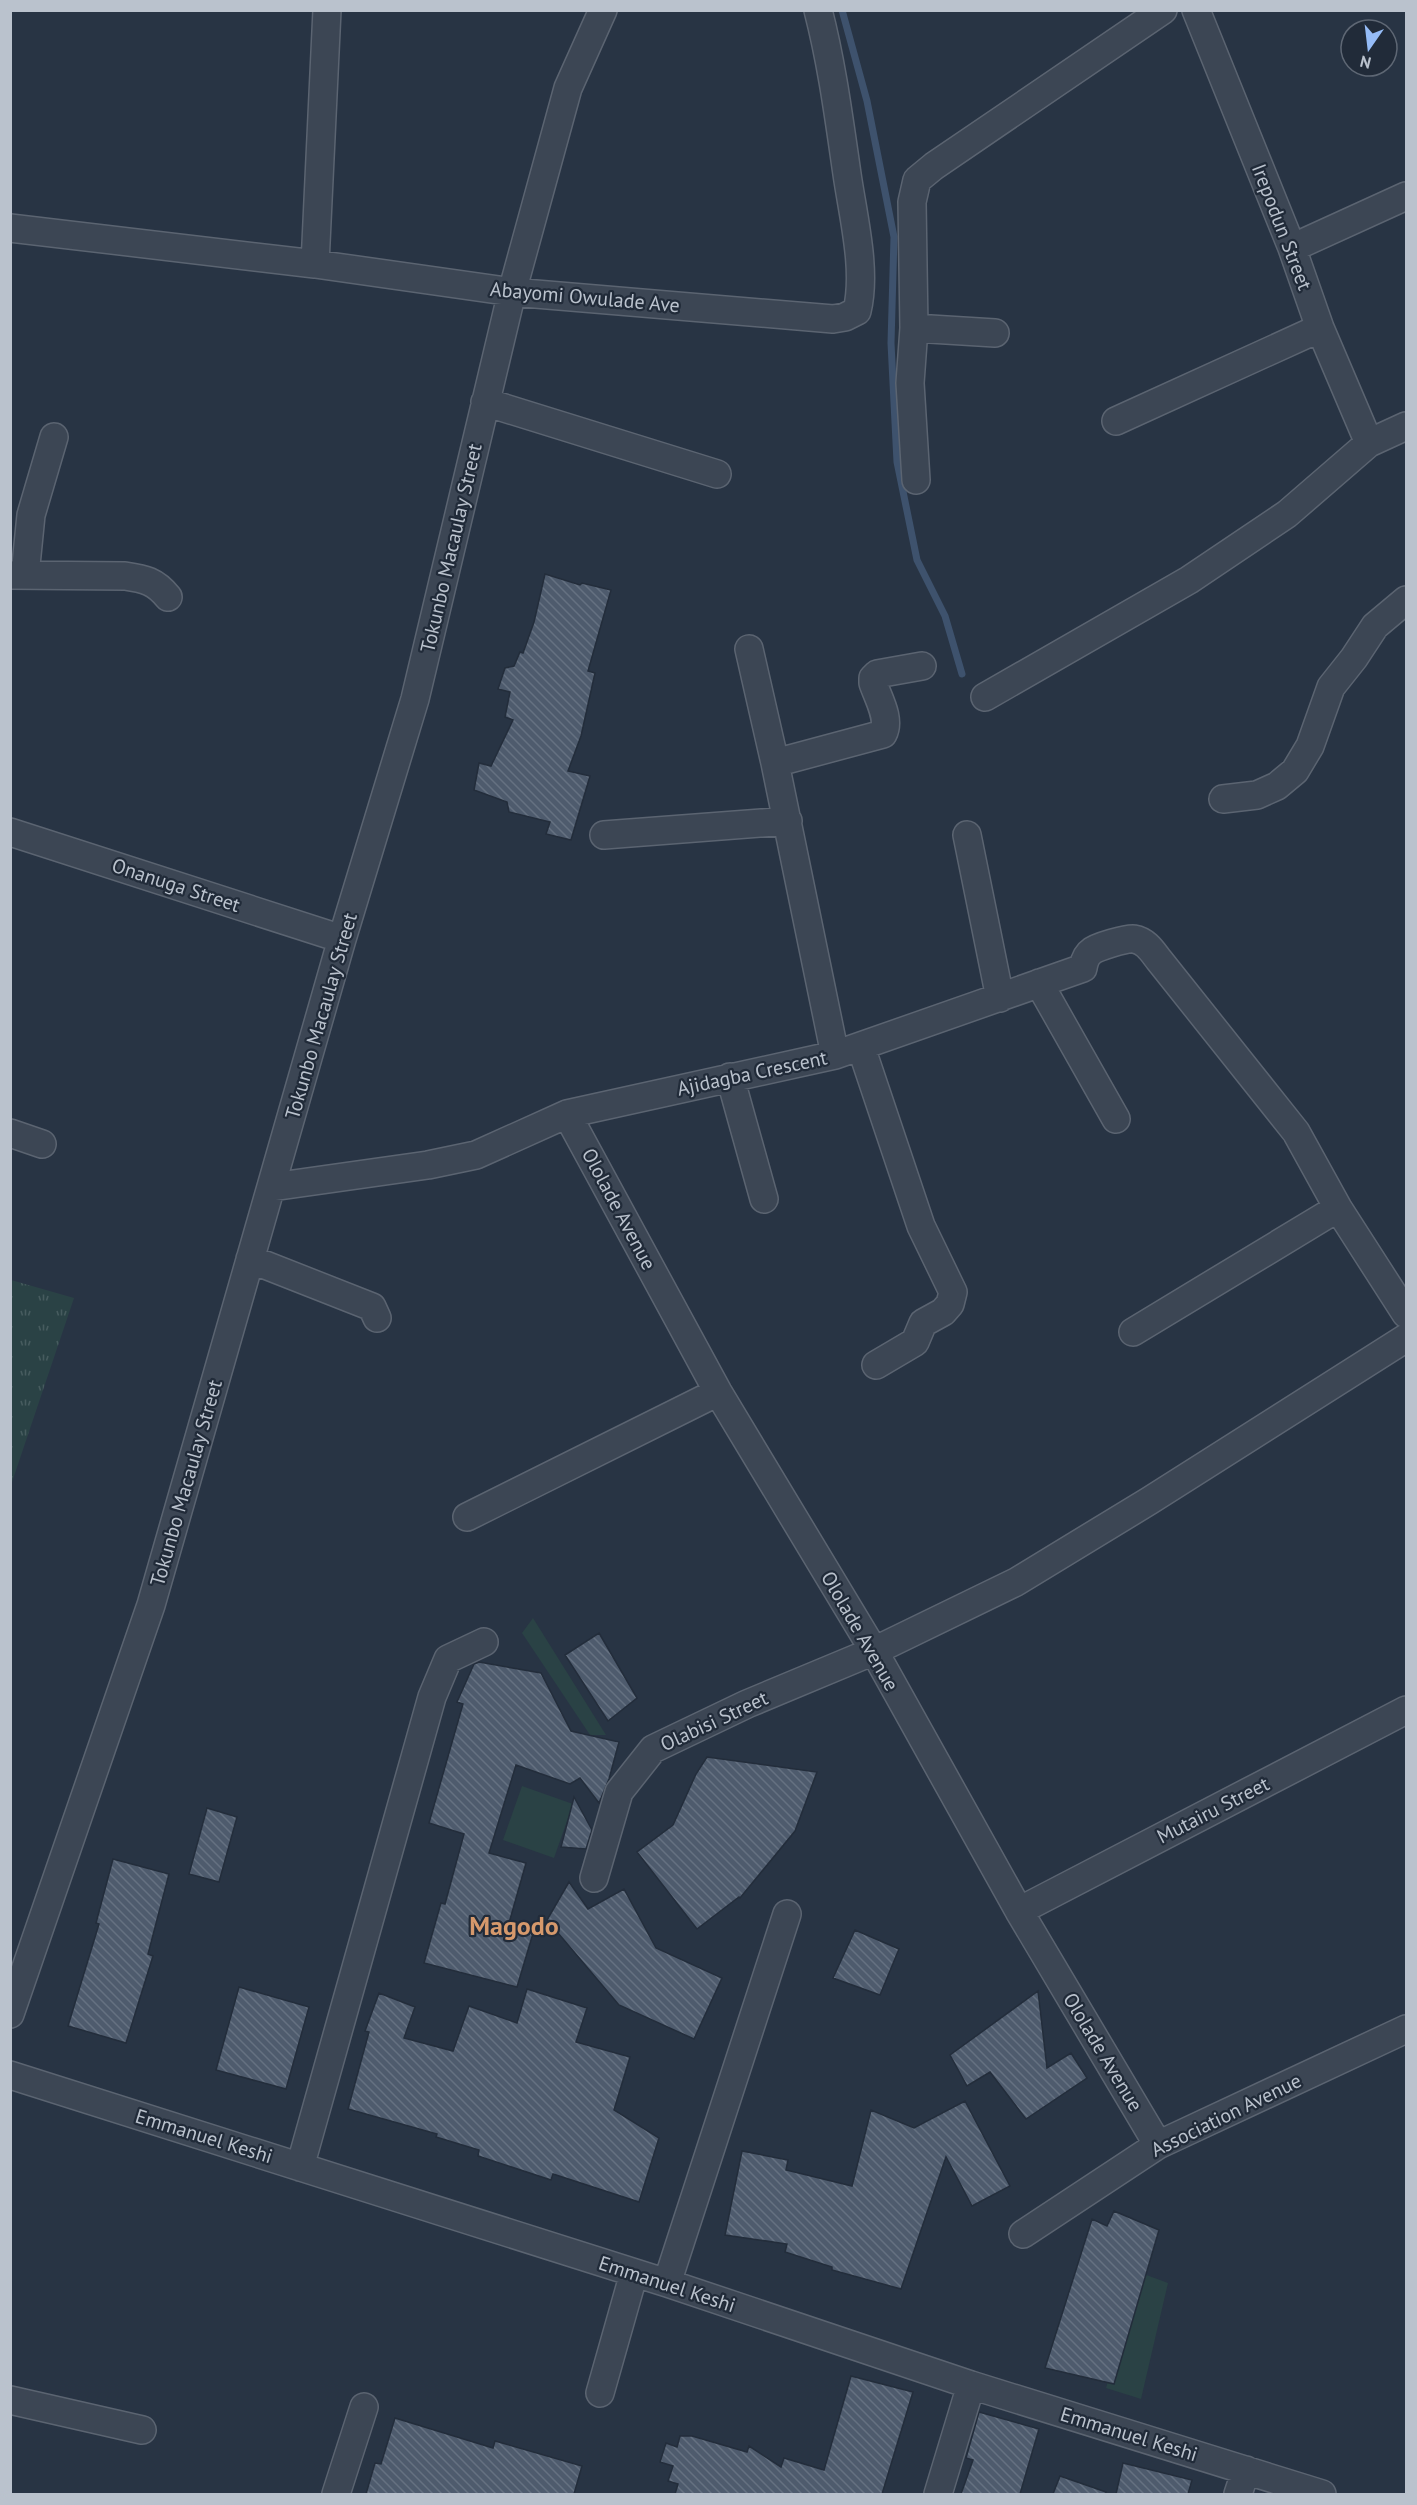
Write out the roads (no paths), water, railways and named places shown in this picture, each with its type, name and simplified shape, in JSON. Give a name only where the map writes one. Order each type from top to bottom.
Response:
[{"type":"street","points":[[315,264],[327,10]]},
{"type":"street","name":"Tokunbo Macaulay Street","points":[[10,2014],[21,1945],[151,1605],[342,939],[415,699],[512,292],[568,88],[603,10]]},
{"type":"street","name":"Abayomi Owulade Ave","points":[[10,228],[315,264],[512,292],[832,319],[844,317],[856,311],[860,296],[857,238],[828,47],[818,10]]},
{"type":"street","points":[[916,480],[910,383],[914,328],[912,202],[917,180],[934,166],[1163,10]]},
{"type":"street","name":"Irepodun Street","points":[[1196,10],[1292,248],[1320,328],[1369,443]]},
{"type":"street","points":[[1292,248],[1407,196]]},
{"type":"street","points":[[914,328],[995,333]]},
{"type":"street","points":[[1116,421],[1320,328]]},
{"type":"street","points":[[485,402],[717,474]]},
{"type":"street","points":[[984,697],[1189,580],[1287,514],[1369,443],[1407,426]]},
{"type":"street","points":[[54,437],[31,516],[18,575],[125,576],[159,585],[168,597]]},
{"type":"street","points":[[1223,799],[1257,795],[1277,786],[1296,771],[1310,746],[1331,687],[1375,626],[1407,600]]},
{"type":"street","points":[[748,650],[788,821],[835,1055]]},
{"type":"street","points":[[775,763],[883,734],[886,729],[885,717],[873,678],[877,674],[922,666]]},
{"type":"street","points":[[604,835],[788,821]]},
{"type":"street","name":"Onanuga Street","points":[[10,832],[342,939]]},
{"type":"street","points":[[967,835],[1000,998]]},
{"type":"street","name":"Ajidagba Crescent","points":[[272,1187],[428,1165],[476,1155],[567,1114],[835,1055],[1083,968],[1092,950],[1126,938],[1135,939],[1146,944],[1296,1132],[1338,1208],[1407,1314]]},
{"type":"street","points":[[1039,983],[1116,1119]]},
{"type":"street","points":[[861,1047],[921,1227],[953,1292],[950,1304],[943,1312],[923,1323],[915,1342],[876,1365]]},
{"type":"street","points":[[730,1077],[764,1199]]},
{"type":"street","name":"Ololade Avenue","points":[[567,1114],[718,1392],[874,1651],[1019,1911],[1158,2145]]},
{"type":"street","points":[[10,1133],[42,1144]]},
{"type":"street","points":[[1133,1332],[1338,1208]]},
{"type":"street","points":[[250,1259],[372,1307],[377,1318]]},
{"type":"street","name":"Olabisi Street","points":[[594,1878],[619,1792],[653,1749],[747,1704],[874,1651],[1016,1582],[1149,1502],[1407,1338]]},
{"type":"street","points":[[467,1516],[718,1392]]},
{"type":"street","points":[[300,2167],[432,1697],[448,1659],[484,1642]]},
{"type":"street","name":"Mutairu Street","points":[[1019,1911],[1407,1710]]},
{"type":"street","points":[[667,2283],[787,1914]]},
{"type":"street","name":"Association Avenue","points":[[1023,2234],[1158,2145],[1407,2029]]},
{"type":"street","name":"Emmanuel Keshi","points":[[10,2075],[667,2283],[971,2385],[1242,2482],[1322,2494]]},
{"type":"street","points":[[600,2393],[634,2273]]},
{"type":"street","points":[[938,2494],[971,2385]]},
{"type":"street","points":[[10,2400],[142,2430]]},
{"type":"street","points":[[336,2494],[364,2407]]},
{"type":"waterway","points":[[842,10],[867,101],[894,237],[891,343],[897,462],[917,560],[945,616],[962,674]]},
{"type":"district","name":"Magodo","points":[[514,1925]]}]
